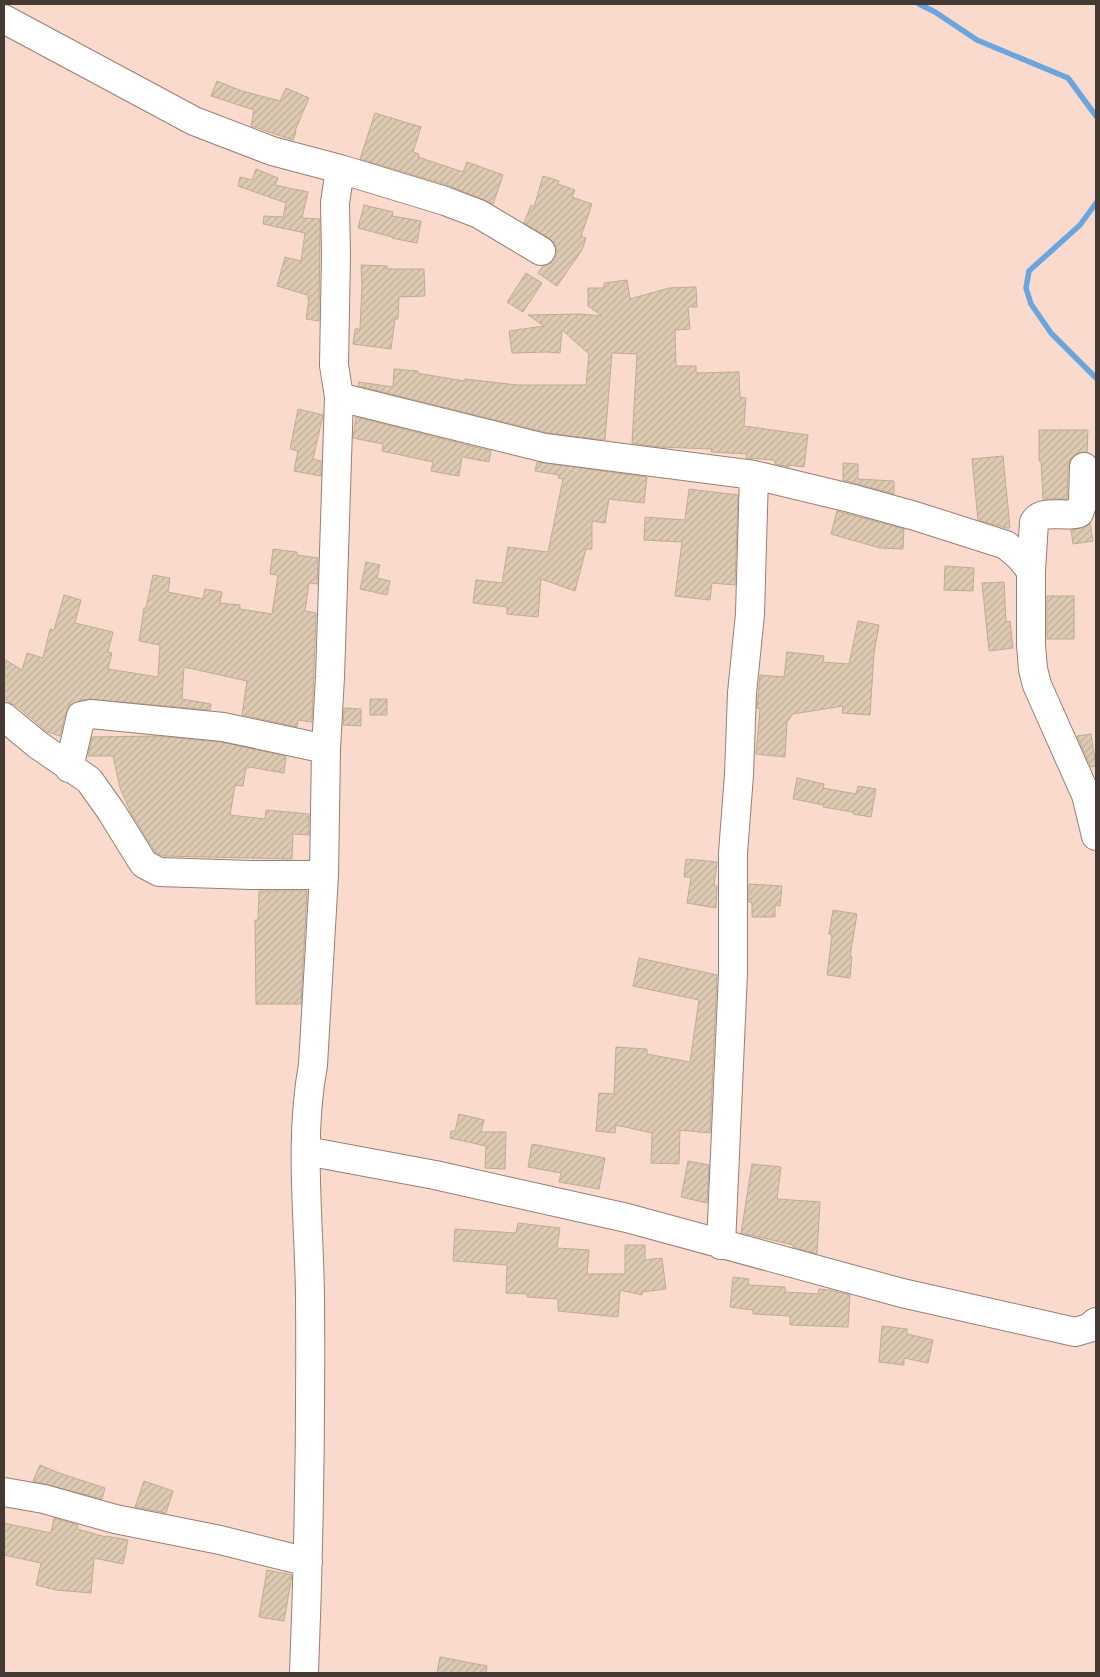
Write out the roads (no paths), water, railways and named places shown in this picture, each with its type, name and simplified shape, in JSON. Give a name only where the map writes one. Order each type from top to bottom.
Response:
[{"type":"street","points":[[4,19],[194,121],[272,151],[340,168],[446,201],[478,214],[541,251]]},
{"type":"street","points":[[304,1673],[308,1562],[310,1295],[306,1151],[308,1095],[313,1065],[324,874],[326,749],[339,397],[334,365],[335,203],[340,168]]},
{"type":"street","points":[[339,397],[545,448],[754,475],[850,498],[915,516],[1006,545],[1032,571]]},
{"type":"street","points":[[1084,467],[1083,502],[1079,513],[1068,515],[1042,514],[1034,522],[1031,645],[1037,685],[1086,795],[1096,836]]},
{"type":"street","points":[[721,1245],[733,973],[733,853],[739,775],[742,693],[750,614],[754,475]]},
{"type":"street","points":[[69,768],[81,716],[91,714],[223,727],[326,749]]},
{"type":"street","points":[[4,717],[69,768],[89,780],[146,866],[159,872],[251,876],[324,874]]},
{"type":"street","points":[[306,1151],[435,1175],[627,1218],[902,1293],[1075,1332],[1089,1328],[1096,1322]]},
{"type":"street","points":[[4,1492],[44,1499],[115,1519],[220,1540],[308,1562]]},
{"type":"waterway","points":[[919,4],[935,12],[977,40],[1068,78],[1096,116]]},
{"type":"waterway","points":[[1096,203],[1080,225],[1029,271],[1026,288],[1031,304],[1051,333],[1096,378]]}]
